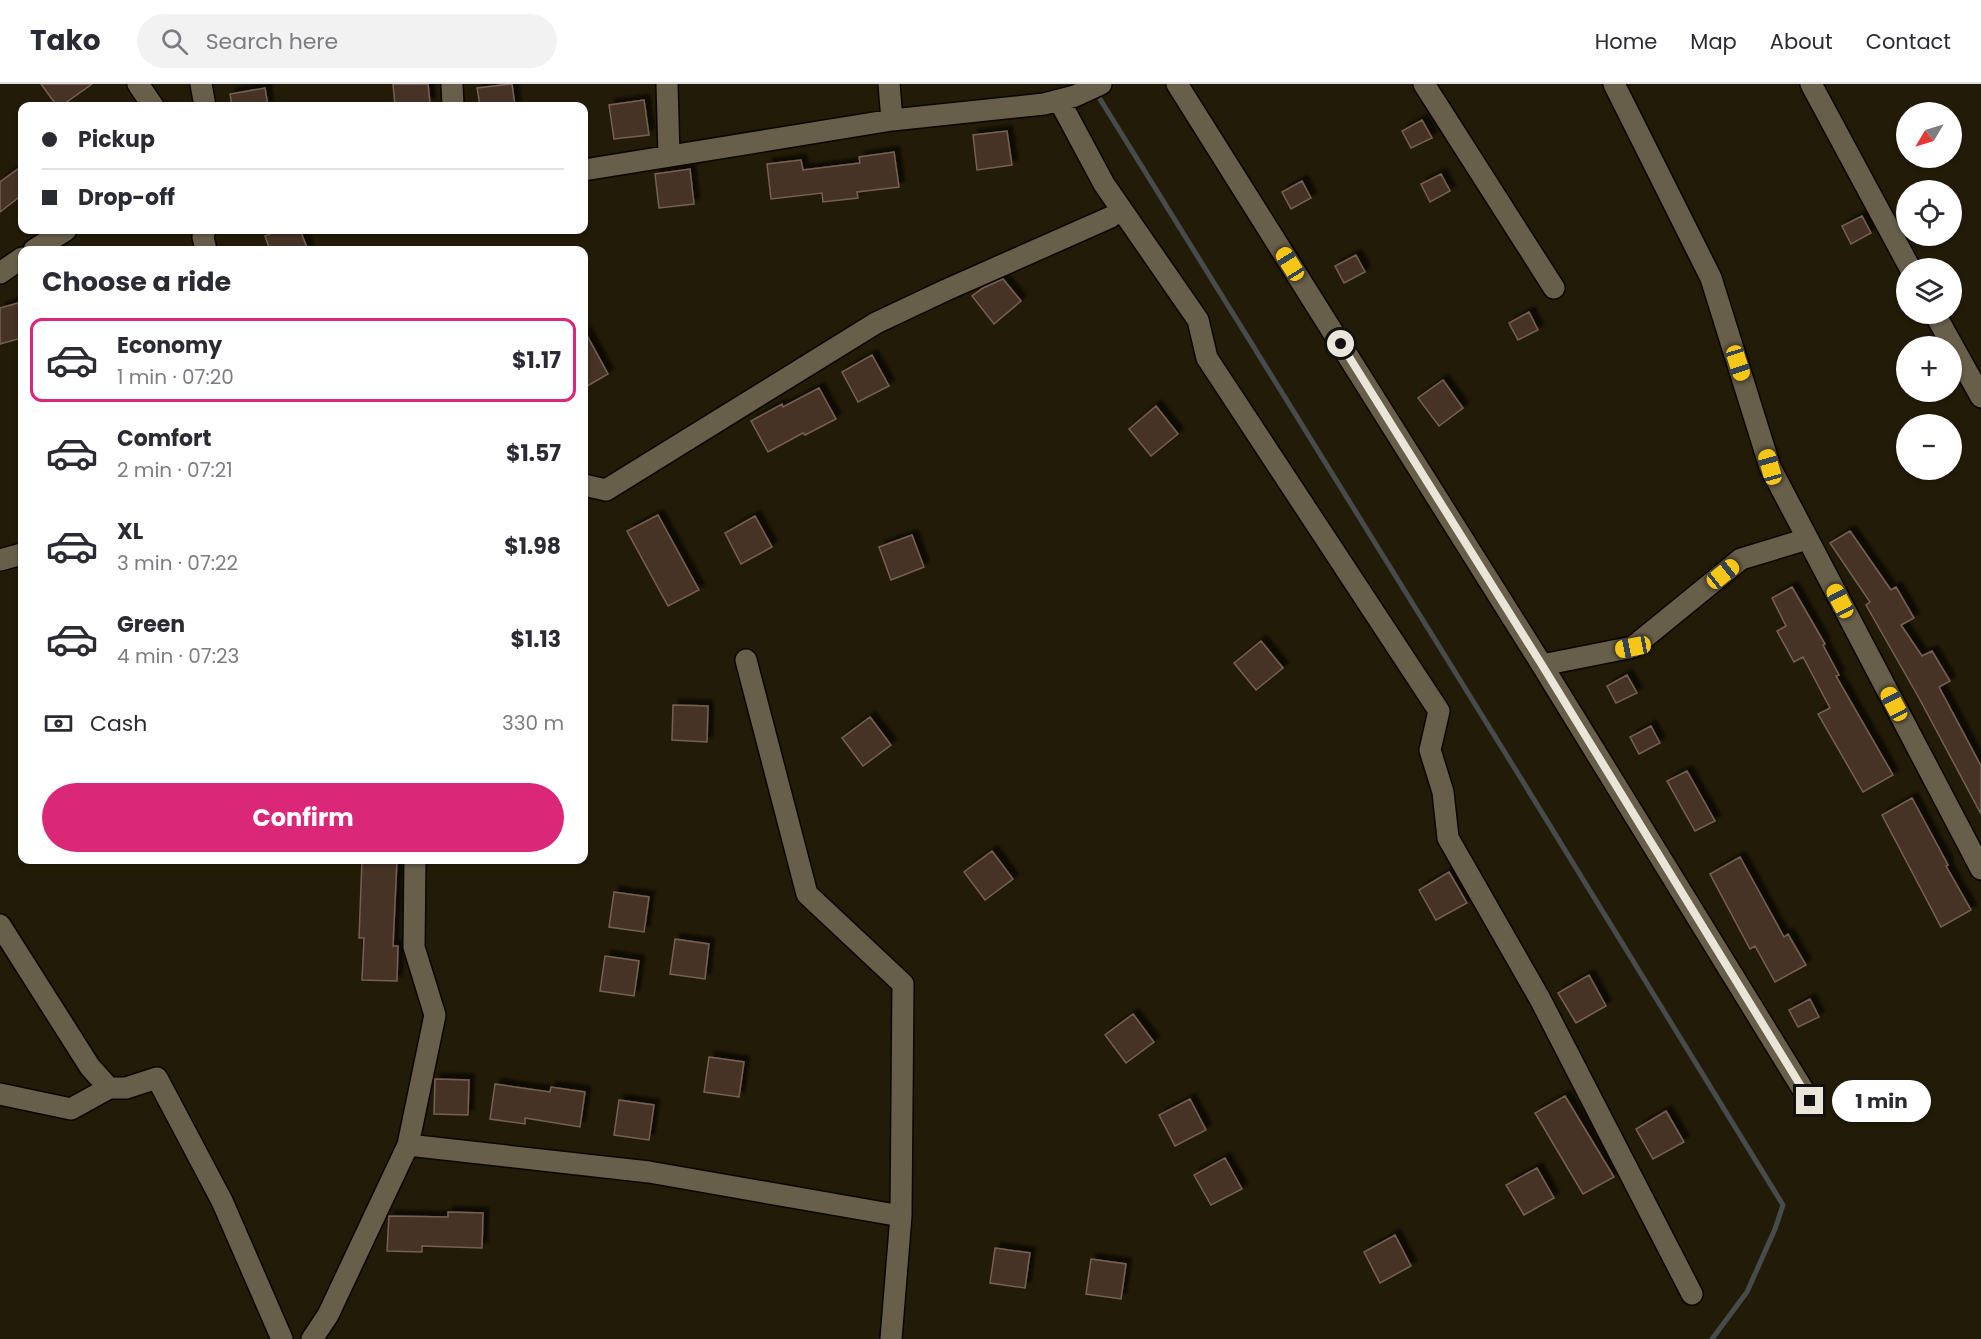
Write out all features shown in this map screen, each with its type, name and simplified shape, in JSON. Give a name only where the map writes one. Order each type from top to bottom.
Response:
[{"type":"street","points":[[138,84],[150,102]]},
{"type":"street","points":[[201,84],[204,102]]},
{"type":"street","points":[[452,84],[453,102]]},
{"type":"street","points":[[667,84],[669,156]]},
{"type":"street","points":[[889,84],[892,120]]},
{"type":"street","points":[[588,169],[892,120],[1044,104],[1075,96],[1101,84]]},
{"type":"street","points":[[1177,84],[1542,665],[1810,1101]]},
{"type":"street","points":[[1424,84],[1554,288]]},
{"type":"street","points":[[1614,84],[1711,278],[1770,467],[1981,869]]},
{"type":"street","points":[[1811,84],[1905,258]]},
{"type":"street","points":[[1059,100],[1104,184],[1198,320],[1207,358],[1439,711],[1430,750],[1443,792],[1448,838],[1540,999],[1692,1294]]},
{"type":"street","points":[[588,485],[606,490],[876,323],[1112,217]]},
{"type":"street","points":[[40,246],[60,234]]},
{"type":"street","points":[[0,273],[18,261]]},
{"type":"street","points":[[1941,324],[1981,397]]},
{"type":"street","points":[[1542,665],[1633,647],[1742,559],[1807,540]]},
{"type":"street","points":[[0,560],[18,555]]},
{"type":"street","points":[[746,660],[807,894],[903,984],[901,1216],[891,1339]]},
{"type":"street","points":[[312,1339],[328,1315],[408,1145],[435,1015],[414,947],[415,864]]},
{"type":"street","points":[[0,925],[90,1067],[109,1088]]},
{"type":"street","points":[[0,1094],[71,1109],[109,1088],[126,1088],[157,1078],[222,1201],[282,1339]]},
{"type":"street","points":[[408,1145],[649,1172],[901,1216]]},
{"type":"building","points":[[41,84],[92,84],[67,102],[54,102]]},
{"type":"building","points":[[393,84],[428,84],[430,102],[395,102]]},
{"type":"building","points":[[512,84],[514,102],[479,102],[477,88]]},
{"type":"building","points":[[265,88],[267,102],[231,102],[230,94]]},
{"type":"building","points":[[644,100],[649,135],[614,139],[609,105]]},
{"type":"building","points":[[1422,120],[1432,138],[1411,148],[1402,131]]},
{"type":"building","points":[[1007,131],[1012,165],[977,170],[973,135]]},
{"type":"building","points":[[894,152],[899,187],[857,192],[858,198],[823,202],[822,193],[771,199],[767,164],[801,160],[803,170],[860,163],[859,157]]},
{"type":"building","points":[[18,169],[18,198],[0,212],[0,182]]},
{"type":"building","points":[[690,169],[694,204],[659,208],[655,174]]},
{"type":"building","points":[[1441,174],[1450,191],[1430,202],[1421,184]]},
{"type":"building","points":[[1302,181],[1311,198],[1291,209],[1282,192]]},
{"type":"building","points":[[1862,216],[1871,233],[1851,244],[1842,226]]},
{"type":"building","points":[[302,234],[306,246],[269,246],[265,236]]},
{"type":"building","points":[[1356,255],[1365,272],[1344,283],[1335,266]]},
{"type":"building","points":[[1003,279],[1021,301],[994,324],[972,296]]},
{"type":"building","points":[[18,303],[18,339],[0,344],[0,308]]},
{"type":"building","points":[[1529,312],[1538,330],[1518,340],[1509,323]]},
{"type":"building","points":[[588,337],[608,374],[588,386]]},
{"type":"building","points":[[872,355],[889,386],[858,402],[842,372]]},
{"type":"building","points":[[1443,380],[1463,408],[1439,426],[1418,398]]},
{"type":"building","points":[[819,388],[836,419],[805,435],[803,433],[768,452],[751,421]]},
{"type":"building","points":[[1156,406],[1178,434],[1151,456],[1129,429]]},
{"type":"building","points":[[658,515],[699,590],[668,606],[627,531]]},
{"type":"building","points":[[755,516],[772,547],[741,564],[725,533]]},
{"type":"building","points":[[1850,531],[1891,590],[1896,587],[1914,618],[1901,625],[1922,656],[1932,651],[1950,681],[1939,687],[1981,766],[1981,814],[1866,605],[1870,602],[1830,543]]},
{"type":"building","points":[[912,535],[924,567],[891,580],[879,547]]},
{"type":"building","points":[[1792,587],[1825,644],[1823,645],[1839,675],[1836,676],[1893,775],[1863,792],[1818,714],[1830,708],[1803,657],[1794,662],[1777,631],[1786,626],[1772,598]]},
{"type":"building","points":[[1261,641],[1283,668],[1256,690],[1234,663]]},
{"type":"building","points":[[1627,675],[1637,693],[1616,703],[1607,686]]},
{"type":"building","points":[[673,705],[708,706],[707,742],[672,740]]},
{"type":"building","points":[[870,717],[891,745],[863,766],[842,738]]},
{"type":"building","points":[[1651,726],[1660,743],[1639,754],[1630,737]]},
{"type":"building","points":[[1687,771],[1715,821],[1695,831],[1667,781]]},
{"type":"building","points":[[1912,798],[1971,910],[1941,927],[1882,815]]},
{"type":"building","points":[[992,851],[1013,879],[985,900],[964,872]]},
{"type":"building","points":[[1740,857],[1784,937],[1788,934],[1806,965],[1775,982],[1755,946],[1750,949],[1710,874]]},
{"type":"building","points":[[362,864],[397,864],[393,946],[398,946],[397,981],[362,980],[364,938],[359,938]]},
{"type":"building","points":[[1449,872],[1467,903],[1436,920],[1419,890]]},
{"type":"building","points":[[614,892],[649,897],[644,932],[609,927]]},
{"type":"building","points":[[675,939],[709,944],[705,979],[670,974]]},
{"type":"building","points":[[605,956],[639,961],[634,996],[600,991]]},
{"type":"building","points":[[1589,975],[1606,1006],[1576,1023],[1558,993]]},
{"type":"building","points":[[1810,999],[1819,1017],[1798,1027],[1789,1010]]},
{"type":"building","points":[[1133,1014],[1154,1042],[1126,1063],[1105,1035]]},
{"type":"building","points":[[709,1057],[744,1062],[739,1097],[704,1092]]},
{"type":"building","points":[[435,1079],[469,1080],[468,1115],[434,1114]]},
{"type":"building","points":[[495,1084],[550,1092],[551,1087],[585,1092],[580,1127],[525,1118],[525,1124],[490,1119]]},
{"type":"building","points":[[1565,1096],[1614,1177],[1583,1194],[1535,1113]]},
{"type":"building","points":[[1190,1099],[1206,1130],[1175,1146],[1159,1115]]},
{"type":"building","points":[[619,1100],[654,1105],[649,1140],[614,1135]]},
{"type":"building","points":[[1666,1111],[1684,1142],[1653,1159],[1636,1129]]},
{"type":"building","points":[[1225,1158],[1242,1189],[1211,1205],[1194,1175]]},
{"type":"building","points":[[1537,1168],[1554,1198],[1524,1215],[1506,1185]]},
{"type":"building","points":[[448,1212],[483,1213],[482,1248],[422,1246],[422,1252],[387,1251],[389,1216],[448,1217]]},
{"type":"building","points":[[1395,1235],[1411,1266],[1380,1283],[1364,1252]]},
{"type":"building","points":[[995,1248],[1030,1253],[1025,1288],[990,1283]]},
{"type":"building","points":[[1091,1259],[1126,1264],[1121,1299],[1086,1294]]},
{"type":"waterway","points":[[1100,99],[1783,1205],[1747,1292],[1712,1339]]},
{"type":"route","points":[[1341,344],[1542,665],[1810,1101]]}]
